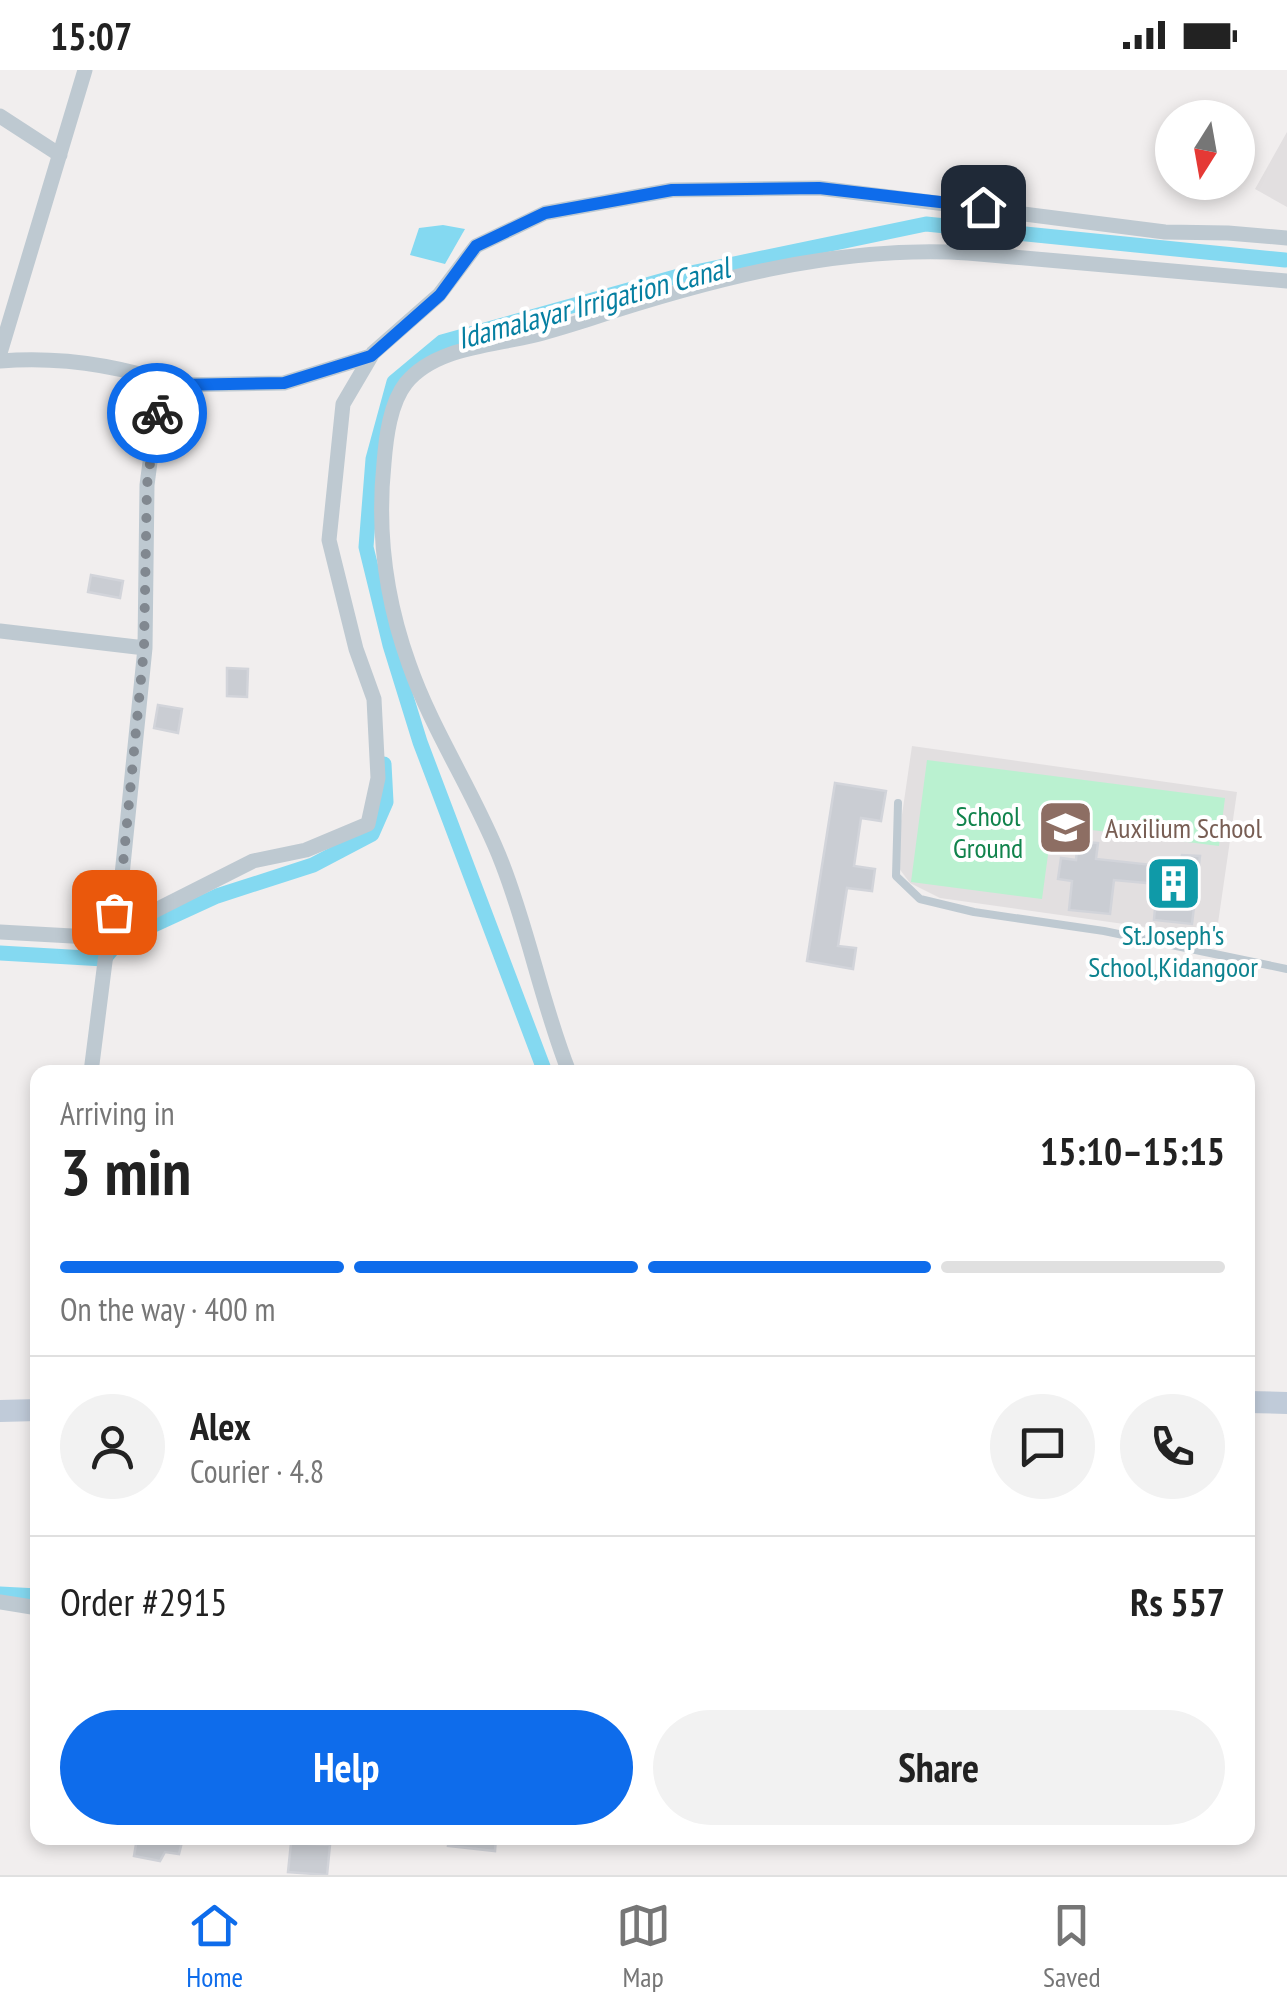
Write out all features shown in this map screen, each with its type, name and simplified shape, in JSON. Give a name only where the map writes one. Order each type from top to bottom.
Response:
[{"type":"main road","points":[[1255,1402],[1287,1403]]},
{"type":"main road","points":[[0,1411],[30,1410]]},
{"type":"street","points":[[85,70],[0,357],[90,362],[176,385],[284,383],[371,356]]},
{"type":"street","points":[[0,116],[60,156]]},
{"type":"street","points":[[0,932],[108,938],[253,862],[306,850],[368,824],[378,778],[374,698],[356,649],[329,540],[343,404],[371,356],[440,295],[476,246],[545,213],[672,190],[819,188],[1166,232],[1287,238]]},
{"type":"street","points":[[566,1065],[542,1000],[501,860],[410,667],[389,598],[382,482],[396,400],[404,385],[422,367],[441,357],[533,336],[726,278],[872,254],[920,250],[1287,281]]},
{"type":"street","points":[[91,1065],[108,938],[121,885],[144,648],[147,485],[158,401],[176,385]]},
{"type":"street","points":[[0,631],[144,648]]},
{"type":"street","points":[[0,1602],[30,1607]]},
{"type":"lane","points":[[898,803],[896,876],[920,900],[974,912],[1104,930],[1287,968]]},
{"type":"shaded area","points":[[1287,132],[1287,207],[1255,189]]},
{"type":"shaded area","name":"Auxilium School","points":[[912,746],[1237,792],[1216,937],[940,898],[910,883],[895,863]]},
{"type":"green space","name":"School Ground","points":[[927,760],[1225,798],[1219,846],[1052,825],[1042,899],[911,882]]},
{"type":"water","points":[[443,225],[465,229],[445,264],[410,255],[419,228]]},
{"type":"building","points":[[91,575],[123,581],[120,598],[88,592]]},
{"type":"building","points":[[227,668],[248,669],[247,697],[227,696]]},
{"type":"building","points":[[158,705],[182,709],[178,733],[154,728]]},
{"type":"building","points":[[835,783],[886,791],[881,821],[861,818],[854,866],[875,869],[872,891],[847,888],[838,946],[856,948],[853,969],[807,961]]},
{"type":"building","name":"St.Joseph's School,Kidangoor","points":[[1078,841],[1098,843],[1096,859],[1180,868],[1182,855],[1200,856],[1192,924],[1154,920],[1157,884],[1114,880],[1110,914],[1069,910],[1072,881],[1058,879],[1061,858],[1076,860]]},
{"type":"building","points":[[136,1845],[181,1845],[179,1854],[165,1852],[160,1861],[134,1856]]},
{"type":"building","points":[[291,1845],[330,1845],[327,1875],[288,1872]]},
{"type":"building","points":[[448,1845],[495,1845],[495,1851]]},
{"type":"waterway","name":"Idamalayar Irrigation Canal","points":[[542,1065],[420,742],[390,645],[366,547],[373,459],[394,382],[442,342],[686,274],[926,224],[1285,260]]},
{"type":"waterway","points":[[0,953],[104,959],[119,941],[217,896],[313,865],[372,834],[386,802],[384,764]]},
{"type":"waterway","name":"Idamalayar Irrigation Canal","points":[[0,1594],[30,1596]]},
{"type":"way so far","points":[[114,912],[121,885],[144,648],[147,485],[157,413]]},
{"type":"place","name":"Auxilium School","points":[[1066,827]]},
{"type":"place","name":"St.Joseph's School,Kidangoor","points":[[1173,883]]},
{"type":"route","points":[[157,413],[158,401],[176,385],[284,383],[371,356],[440,295],[476,246],[545,213],[672,190],[819,188],[983,207]]}]
